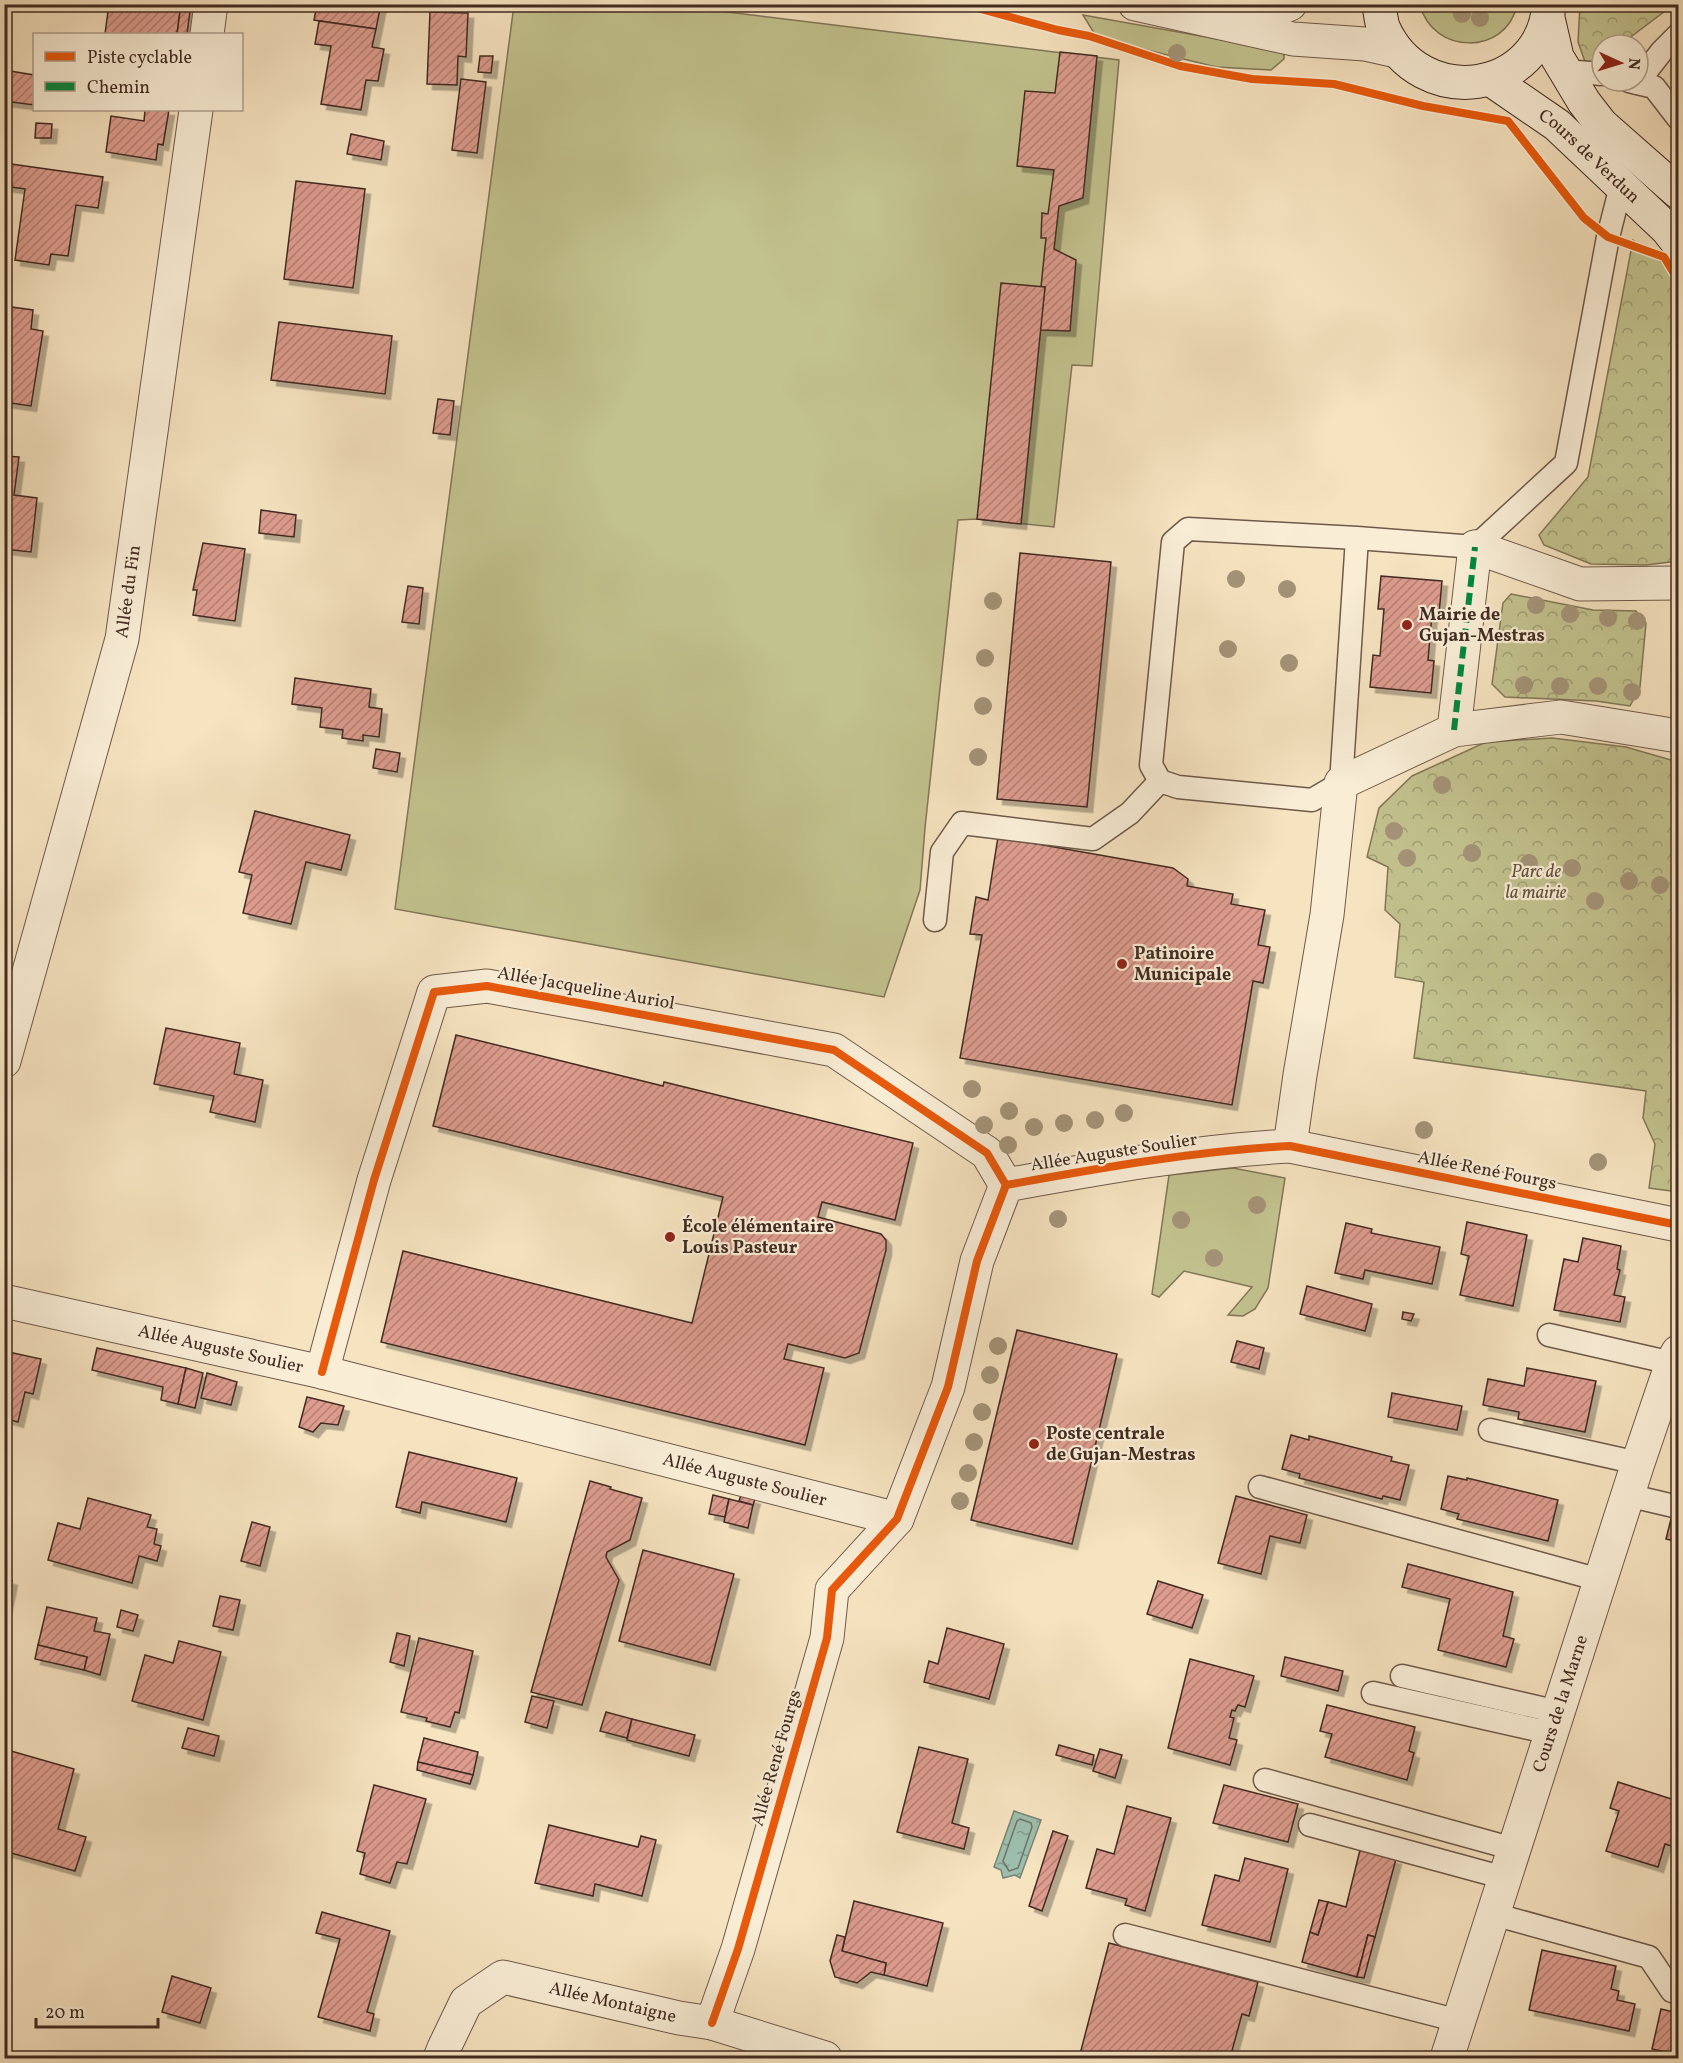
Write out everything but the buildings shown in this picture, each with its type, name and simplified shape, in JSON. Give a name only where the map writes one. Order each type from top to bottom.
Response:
[{"type":"street","points":[[207,33],[211,4]]},
{"type":"street","points":[[1135,4],[1293,39],[1365,44],[1396,51]]},
{"type":"street","points":[[1239,26],[1290,4]]},
{"type":"street","points":[[1379,4],[1383,26],[1396,51],[1416,69],[1439,80],[1465,84],[1490,79],[1516,66],[1536,44],[1548,11]]},
{"type":"street","name":"Cours de Verdun","points":[[1548,11],[1557,57],[1584,102],[1601,124],[1678,192]]},
{"type":"street","name":"Cours de Verdun","points":[[1490,79],[1557,124],[1667,229],[1678,243]]},
{"type":"street","name":"Allée du Fin","points":[[5,1055],[122,639],[196,111]]},
{"type":"street","points":[[1454,730],[1475,547],[1580,584],[1678,583]]},
{"type":"street","points":[[1290,1146],[1327,915],[1341,783],[1454,730],[1561,717],[1678,736]]},
{"type":"street","name":"Allée Jacqueline Auriol","points":[[322,1372],[374,1180],[434,992],[487,986],[834,1050],[987,1153],[1006,1185]]},
{"type":"street","name":"Allée Auguste Soulier","points":[[1006,1185],[1119,1165],[1241,1149],[1290,1146]]},
{"type":"street","name":"Allée René Fourgs","points":[[1290,1146],[1678,1225]]},
{"type":"street","points":[[897,1520],[948,1387],[977,1262],[1006,1185]]},
{"type":"street","name":"Allée Auguste Soulier","points":[[4,1302],[322,1372],[897,1520]]},
{"type":"street","name":"Cours de la Marne","points":[[1447,2058],[1627,1495],[1675,1358]]},
{"type":"street","name":"Allée René Fourgs","points":[[712,2023],[738,1949],[827,1638],[832,1590],[897,1520]]},
{"type":"street","name":"Allée Montaigne","points":[[440,2058],[466,2002],[503,1977],[679,2018],[712,2023],[825,2058]]},
{"type":"lane","points":[[1650,64],[1678,35]]},
{"type":"lane","points":[[1565,71],[1590,73]]},
{"type":"lane","points":[[1650,86],[1654,87],[1678,118]]},
{"type":"lane","points":[[1357,538],[1341,783],[1312,800],[1178,787],[1160,782],[1151,765],[1173,543],[1188,529],[1357,538],[1475,547],[1566,463],[1608,237],[1621,186]]},
{"type":"lane","points":[[935,920],[942,852],[962,824],[1093,839],[1130,813],[1160,782]]},
{"type":"lane","points":[[1549,1335],[1675,1358]]},
{"type":"lane","points":[[1490,1430],[1638,1462]]},
{"type":"lane","points":[[1260,1487],[1600,1580]]},
{"type":"lane","points":[[1627,1495],[1678,1507]]},
{"type":"lane","points":[[1402,1676],[1554,1723]]},
{"type":"lane","points":[[1373,1693],[1554,1723]]},
{"type":"lane","points":[[1265,1780],[1509,1863]]},
{"type":"lane","points":[[1310,1825],[1509,1863]]},
{"type":"lane","points":[[1493,1914],[1649,1957],[1672,1991]]},
{"type":"lane","points":[[1125,1935],[1459,2021]]},
{"type":"green space","points":[[1420,4],[1517,5],[1510,22],[1499,34],[1485,41],[1469,43],[1454,40],[1439,33],[1427,21]]},
{"type":"green space","points":[[514,5],[671,5],[1119,60],[1092,366],[1072,365],[1054,527],[977,519],[958,520],[920,890],[884,997],[395,909]]},
{"type":"green space","points":[[1580,5],[1673,5],[1636,33],[1590,33],[1589,73],[1578,42]]},
{"type":"green space","points":[[1083,15],[1284,51],[1284,59],[1271,70],[1216,67],[1131,46],[1094,33]]},
{"type":"green space","points":[[1633,240],[1678,275],[1678,561],[1646,565],[1591,564],[1544,545],[1539,535],[1588,477]]},
{"type":"green space","points":[[1511,594],[1593,610],[1636,611],[1646,623],[1640,687],[1630,706],[1596,701],[1505,697],[1492,684],[1503,603]]},
{"type":"green space","name":"Parc de la mairie","points":[[1552,738],[1626,747],[1678,762],[1678,1192],[1649,1188],[1655,1144],[1643,1118],[1646,1091],[1414,1058],[1424,982],[1395,977],[1400,924],[1385,910],[1388,867],[1367,857],[1379,808],[1412,776],[1486,742]]},
{"type":"green space","points":[[1233,1168],[1285,1178],[1268,1288],[1255,1309],[1243,1316],[1228,1315],[1252,1287],[1184,1271],[1159,1297],[1152,1294],[1169,1175]]},
{"type":"water","points":[[1014,1811],[1041,1820],[1020,1878],[1015,1875],[1003,1878],[1001,1870],[994,1867]]},
{"type":"marked path","points":[[1454,730],[1475,547]]},
{"type":"cycle path","points":[[962,4],[1089,36],[1180,66],[1252,79],[1334,84],[1423,106],[1508,121],[1584,218],[1608,237],[1664,257],[1678,280]]},
{"type":"cycle path","points":[[322,1372],[374,1180],[434,992],[487,986],[834,1050],[987,1153],[1006,1185]]},
{"type":"cycle path","points":[[712,2023],[738,1949],[827,1638],[832,1590],[897,1519],[948,1387],[977,1261],[1006,1185],[1183,1156],[1290,1146],[1678,1225]]},
{"type":"place","name":"Mairie de Gujan-Mestras","points":[[1407,625]]},
{"type":"place","name":"Patinoire Municipale","points":[[1122,964]]},
{"type":"place","name":"École élémentaire Louis Pasteur","points":[[670,1237]]},
{"type":"place","name":"Poste centrale de Gujan-Mestras","points":[[1034,1444]]}]
